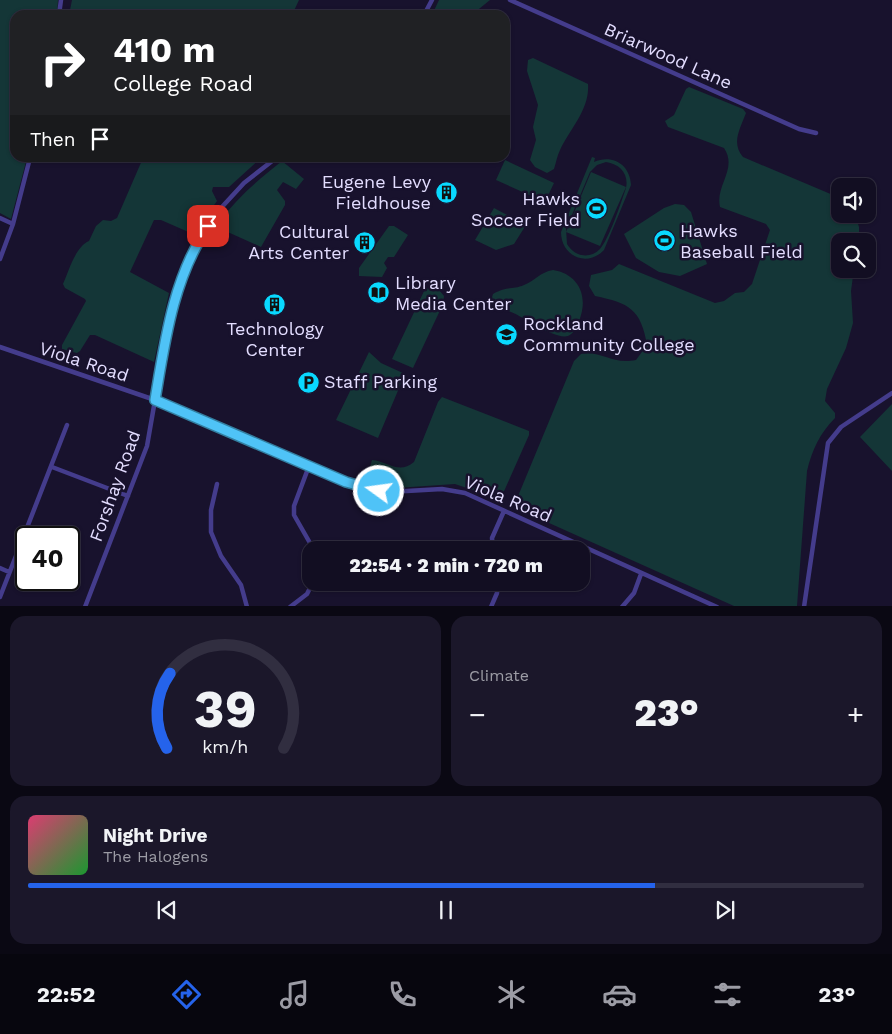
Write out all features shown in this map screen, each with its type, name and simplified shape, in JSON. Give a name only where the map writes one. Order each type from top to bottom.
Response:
[{"type":"street","name":"Briarwood Lane","points":[[510,0],[799,129],[816,133]]},
{"type":"street","points":[[0,259],[13,224],[29,162]]},
{"type":"street","name":"Forshay Road","points":[[85,606],[147,446],[171,310],[191,255],[208,226],[228,199],[252,176],[271,162]]},
{"type":"street","points":[[0,218],[13,224]]},
{"type":"street","name":"Viola Road","points":[[0,347],[155,400],[309,466],[371,490],[398,492],[450,489],[465,493],[641,574],[717,606]]},
{"type":"street","points":[[804,606],[828,443],[841,427],[892,393]]},
{"type":"street","points":[[0,597],[67,425]]},
{"type":"street","points":[[52,466],[128,496]]},
{"type":"street","points":[[309,466],[294,506],[294,514],[309,541]]},
{"type":"street","points":[[217,484],[211,510],[211,532],[221,556],[241,585],[247,606]]},
{"type":"street","points":[[492,541],[492,538],[504,511]]},
{"type":"street","points":[[0,568],[9,572]]},
{"type":"street","points":[[622,606],[634,592],[641,574]]},
{"type":"street","points":[[290,606],[308,594],[309,591]]},
{"type":"street","points":[[491,606],[497,591]]},
{"type":"green space","points":[[0,0],[58,0],[57,10],[10,10],[10,162],[26,162],[11,219],[0,213]]},
{"type":"green space","points":[[72,0],[299,0],[294,10],[70,10]]},
{"type":"green space","points":[[439,0],[490,0],[478,10],[434,10]]},
{"type":"green space","points":[[533,58],[588,84],[588,93],[583,110],[560,150],[554,169],[547,173],[535,167],[530,160],[536,140],[533,127],[538,105],[527,71],[528,60]]},
{"type":"green space","points":[[689,87],[743,109],[746,113],[737,141],[739,152],[743,157],[831,194],[831,223],[858,223],[859,227],[859,233],[831,233],[831,278],[853,278],[851,291],[853,323],[846,348],[827,389],[825,401],[835,413],[835,418],[817,442],[807,471],[797,606],[734,606],[529,514],[519,508],[516,501],[574,361],[581,354],[588,353],[620,361],[636,360],[647,345],[637,316],[625,305],[595,296],[589,286],[591,275],[612,270],[619,264],[715,303],[724,301],[735,293],[744,292],[752,284],[770,230],[766,224],[720,207],[720,191],[729,163],[724,148],[668,127],[665,121],[674,115],[686,89]]},
{"type":"green space","points":[[592,157],[595,158],[594,162],[607,159],[624,166],[631,185],[604,250],[590,258],[576,257],[565,247],[561,232]],"holes":[[[606,162],[622,170],[627,183],[618,211],[600,249],[591,255],[578,254],[567,244],[566,229],[590,172],[597,165]]]},
{"type":"green space","points":[[141,162],[257,162],[229,187],[213,187],[212,191],[217,201],[193,234],[161,220],[154,220],[130,272],[169,293],[154,362],[95,335],[90,335],[77,353],[62,349],[62,345],[86,301],[65,288],[63,284],[70,266],[80,248],[89,241],[96,226],[103,220],[111,221],[117,218]]},
{"type":"green space","points":[[281,162],[304,179],[296,189],[283,182],[277,190],[285,201],[285,205],[261,247],[221,229],[219,222],[233,205]]},
{"type":"green space","points":[[504,162],[509,162],[554,183],[545,202],[496,180]]},
{"type":"green space","name":"Hawks Soccer Field","points":[[591,172],[626,187],[600,246],[566,232]]},
{"type":"green space","name":"Hawks Baseball Field","points":[[675,204],[684,205],[691,212],[707,264],[680,276],[659,272],[636,258],[624,234],[664,208]]},
{"type":"green space","points":[[494,208],[526,225],[514,244],[496,250],[475,240]]},
{"type":"green space","points":[[389,226],[394,226],[408,235],[394,257],[388,257],[384,263],[387,268],[382,277],[359,276],[359,268]]},
{"type":"green space","points":[[553,270],[569,276],[580,288],[582,295],[582,312],[576,328],[570,335],[555,335],[517,315],[490,304],[493,294],[524,285]]},
{"type":"green space","points":[[432,287],[439,290],[444,296],[443,304],[413,368],[392,359],[425,289]]},
{"type":"green space","points":[[369,352],[381,363],[405,374],[378,438],[336,420]]},
{"type":"green space","points":[[442,397],[529,431],[529,435],[501,498],[455,484],[396,488],[365,484],[372,460],[398,467],[409,466],[414,462],[438,402]]},
{"type":"green space","points":[[892,404],[892,471],[860,437]]},
{"type":"place","name":"Eugene Levy Fieldhouse","points":[[447,192]]},
{"type":"place","name":"Hawks Soccer Field","points":[[596,209]]},
{"type":"place","name":"Hawks Baseball Field","points":[[664,241]]},
{"type":"place","name":"Cultural Arts Center","points":[[365,242]]},
{"type":"place","name":"Library Media Center","points":[[379,293]]},
{"type":"place","name":"Technology Center","points":[[275,304]]},
{"type":"place","name":"Rockland Community College","points":[[507,334]]},
{"type":"place","name":"Staff Parking","points":[[308,382]]},
{"type":"route","points":[[208,226],[191,255],[178,287],[171,310],[155,400],[346,482],[362,488],[379,491]]}]
